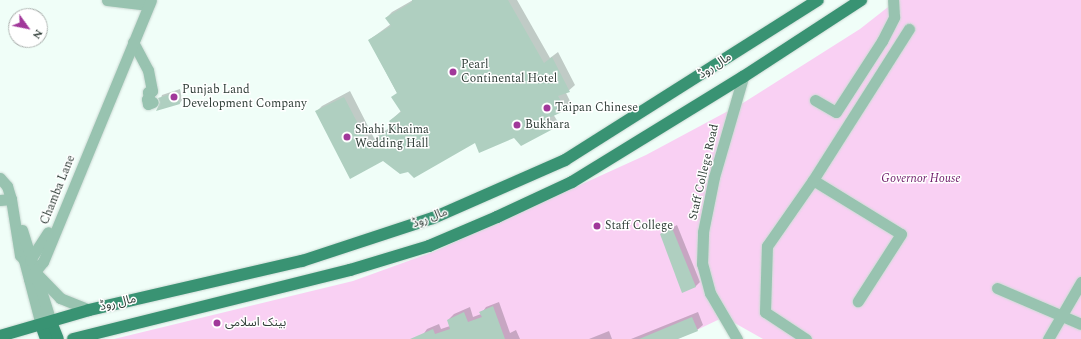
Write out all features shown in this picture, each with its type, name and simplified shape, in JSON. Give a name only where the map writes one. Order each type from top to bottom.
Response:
[{"type":"main road","name":"مال روڈ","points":[[0,336],[89,310],[302,260],[433,218],[565,160],[815,1]]},
{"type":"main road","name":"مال روڈ","points":[[72,339],[108,334],[350,270],[429,246],[572,182],[743,77],[852,3]]},
{"type":"main road","points":[[46,323],[46,339]]},
{"type":"main road","points":[[46,323],[58,339]]},
{"type":"street","points":[[107,0],[150,3]]},
{"type":"street","points":[[815,100],[836,112],[882,41],[894,17],[893,0]]},
{"type":"street","name":"Chamba Lane","points":[[32,275],[43,262],[106,106],[150,3]]},
{"type":"street","points":[[806,339],[765,312],[767,246],[813,180],[909,29]]},
{"type":"street","points":[[133,42],[148,70],[152,91],[148,92],[148,104],[153,102]]},
{"type":"street","name":"Staff College Road","points":[[737,339],[710,293],[702,264],[704,232],[714,177],[743,77]]},
{"type":"street","name":"Chamba Lane","points":[[30,260],[43,243],[98,112],[106,106]]},
{"type":"street","points":[[0,178],[7,186],[6,200],[16,219],[20,223],[30,260],[32,275],[46,323]]},
{"type":"street","points":[[813,180],[901,234],[858,301]]},
{"type":"street","points":[[16,219],[14,226],[20,255],[32,275],[60,298],[89,310]]},
{"type":"street","points":[[1048,339],[1081,282]]},
{"type":"street","points":[[997,288],[1081,324]]},
{"type":"green space","name":"Governor House","points":[[897,0],[1081,0],[1081,339],[763,339],[724,317],[678,339],[114,339],[353,281],[433,252],[646,155],[743,103],[860,29]]},
{"type":"building","name":"Pearl Continental Hotel","points":[[412,0],[508,0],[544,63],[552,57],[570,92],[558,96],[566,110],[547,119],[553,129],[521,146],[514,138],[479,153],[475,143],[414,178],[408,172],[400,174],[383,161],[350,179],[315,111],[344,97],[368,143],[394,127],[389,121],[401,112],[391,97],[397,93],[368,40],[391,26],[385,18],[412,2]]},
{"type":"building","points":[[177,92],[180,104],[156,111],[160,103],[158,98]]},
{"type":"building","points":[[672,228],[696,287],[682,293],[660,234]]},
{"type":"building","points":[[493,306],[505,339],[410,339],[433,329],[435,334],[450,329],[447,320],[464,312],[468,322],[482,317],[479,312]]},
{"type":"building","points":[[692,317],[698,331],[678,339],[639,339]]},
{"type":"place","name":"Pearl Continental Hotel","points":[[453,72]]},
{"type":"place","name":"Punjab Land Development Company","points":[[174,97]]},
{"type":"place","name":"Taipan Chinese","points":[[547,108]]},
{"type":"place","name":"Bukhara","points":[[517,125]]},
{"type":"place","name":"Shahi Khaima Wedding Hall","points":[[347,137]]},
{"type":"place","name":"Staff College","points":[[597,226]]},
{"type":"place","name":"بینک اسلامی","points":[[217,323]]}]
